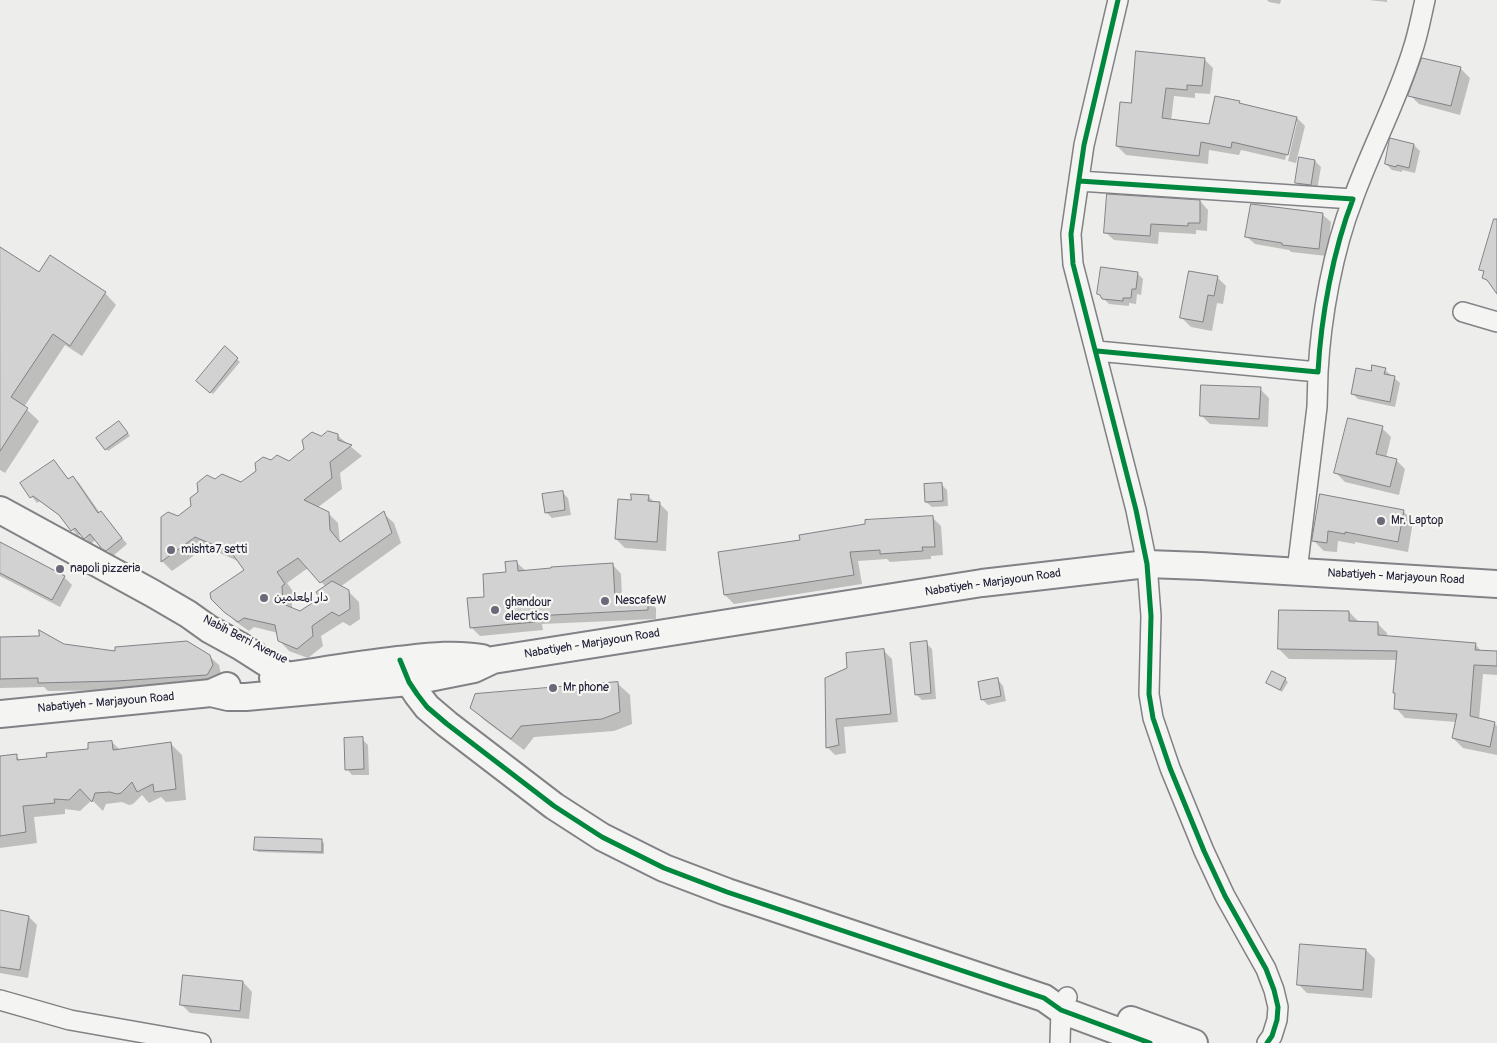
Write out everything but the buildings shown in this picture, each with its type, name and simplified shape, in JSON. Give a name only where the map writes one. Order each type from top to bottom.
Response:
[{"type":"main road","name":"Nabih Berri Avenue","points":[[0,510],[188,614],[205,618],[282,656],[306,682]]},
{"type":"main road","name":"Nabatiyeh - Marjayoun Road","points":[[0,714],[212,693],[237,697],[306,682],[404,671],[474,669],[493,660],[982,583],[1147,564],[1297,571],[1497,584]]},
{"type":"main road","points":[[404,671],[427,706],[446,724],[554,806],[602,837],[664,868],[727,892],[1057,1002],[1194,1043]]},
{"type":"main road","points":[[1057,1002],[1150,1043]]},
{"type":"street","points":[[1118,0],[1084,145],[1071,234],[1073,264],[1097,351],[1134,501],[1147,564],[1151,616],[1149,694],[1153,718],[1170,768],[1204,851],[1225,896],[1266,969],[1274,990],[1278,1007],[1272,1036],[1267,1043]]},
{"type":"street","points":[[1297,571],[1317,407],[1322,336],[1338,241],[1361,176],[1392,105],[1412,52],[1425,0]]},
{"type":"street","points":[[1078,181],[1352,199]]},
{"type":"street","points":[[1463,312],[1497,322]]},
{"type":"street","points":[[1097,351],[1318,372]]},
{"type":"street","points":[[0,1000],[146,1039],[201,1043]]},
{"type":"street","points":[[1057,1002],[1060,1043]]},
{"type":"cycle path","points":[[1118,0],[1084,145],[1071,234],[1073,264],[1136,510],[1147,564],[1151,616],[1149,694],[1153,718],[1170,768],[1204,851],[1225,896],[1266,969],[1274,990],[1278,1007],[1277,1020],[1272,1036],[1267,1043]]},
{"type":"cycle path","points":[[1079,181],[1353,199],[1329,284],[1318,372],[1097,351]]},
{"type":"cycle path","points":[[400,660],[409,682],[427,707],[554,806],[602,837],[664,868],[727,892],[1044,998],[1061,1010],[1150,1043]]},
{"type":"place","name":"Mr. Laptop","points":[[1381,521]]},
{"type":"place","name":"mishta7 setti","points":[[171,550]]},
{"type":"place","name":"napoli pizzeria","points":[[60,569]]},
{"type":"place","name":"دار المعلمين","points":[[264,598]]},
{"type":"place","name":"NescafeW","points":[[605,601]]},
{"type":"place","name":"ghandour elecrtics","points":[[495,610]]},
{"type":"place","name":"Mr phone","points":[[553,688]]}]
